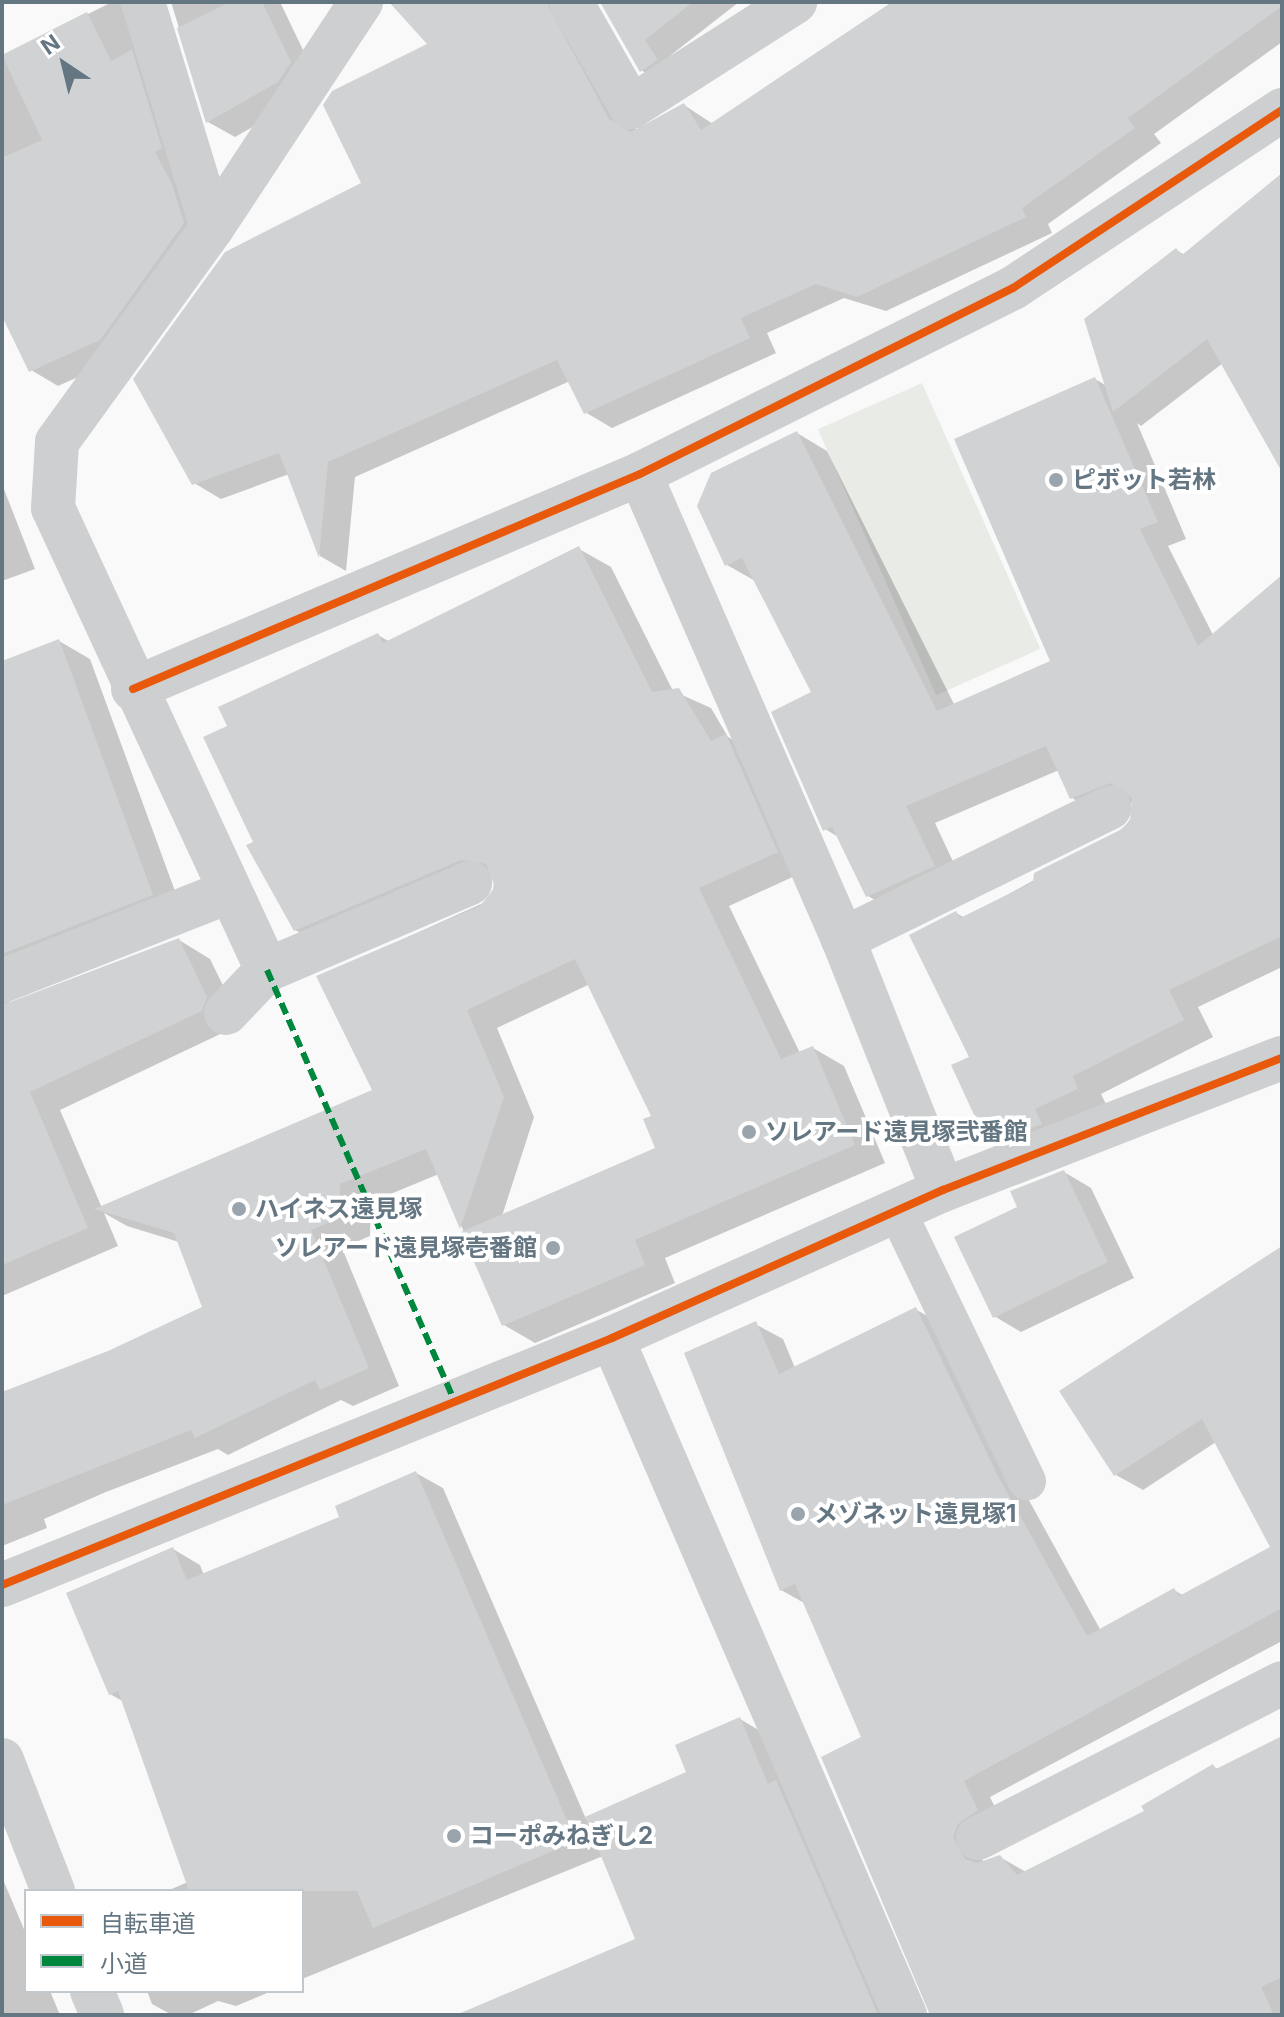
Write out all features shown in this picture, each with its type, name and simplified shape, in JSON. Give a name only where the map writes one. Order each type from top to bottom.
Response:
[{"type":"street","points":[[143,2],[212,228]]},
{"type":"street","points":[[267,970],[133,689],[53,508],[57,442],[212,228],[361,2]]},
{"type":"street","points":[[571,2],[631,107],[795,2]]},
{"type":"street","points":[[133,689],[640,474],[1013,288],[1282,110]]},
{"type":"street","points":[[640,474],[843,939],[943,1190]]},
{"type":"street","points":[[843,939],[1109,808]]},
{"type":"street","points":[[226,1013],[267,970],[470,883]]},
{"type":"street","points":[[2,981],[228,892]]},
{"type":"street","points":[[2,1585],[612,1338],[943,1190],[1268,1064],[1282,1027]]},
{"type":"street","points":[[612,1338],[905,2015]]},
{"type":"street","points":[[978,1838],[1282,1683]]},
{"type":"street","points":[[2,1760],[52,1889]]},
{"type":"street","points":[[93,1993],[102,2015]]},
{"type":"lane","points":[[897,1211],[1027,1481]]},
{"type":"shaded area","points":[[922,383],[1040,649],[936,695],[818,429]]},
{"type":"building","points":[[230,2],[262,2],[291,62],[278,82],[206,123],[177,28]]},
{"type":"building","points":[[389,2],[546,2],[609,119],[631,132],[684,103],[701,130],[892,2],[1282,2],[1282,6],[1128,118],[1135,128],[1022,208],[1026,217],[857,297],[816,284],[741,318],[750,338],[584,414],[557,360],[328,462],[319,558],[279,453],[192,485],[133,379],[225,252],[361,183],[323,105],[332,91],[427,44]]},
{"type":"building","points":[[600,2],[693,2],[645,40],[658,60],[640,72]]},
{"type":"building","points":[[87,12],[111,61],[132,50],[162,148],[155,152],[172,184],[184,223],[100,340],[29,372],[2,316],[2,158],[42,140],[2,55]]},
{"type":"building","points":[[1282,173],[1282,472],[1207,339],[1113,412],[1084,319],[1176,248],[1182,255]]},
{"type":"building","points":[[1095,377],[1158,522],[1140,529],[1198,646],[1282,575],[1282,936],[1169,990],[1184,1020],[1073,1076],[1078,1089],[1035,1109],[1042,1124],[988,1145],[951,1065],[969,1057],[909,935],[956,911],[960,918],[1033,882],[1034,873],[1120,830],[1130,821],[1132,798],[1110,783],[1070,799],[1046,746],[906,806],[935,866],[866,897],[832,827],[823,831],[771,712],[811,692],[742,558],[725,566],[697,506],[711,473],[797,431],[937,711],[1050,661],[954,439]]},
{"type":"building","points":[[579,546],[652,692],[679,688],[711,741],[726,734],[778,852],[699,888],[781,1059],[813,1046],[855,1145],[635,1240],[645,1265],[502,1326],[461,1232],[655,1148],[643,1119],[651,1116],[575,959],[467,1010],[504,1097],[460,1229],[426,1149],[340,1184],[339,1218],[311,1230],[369,1368],[320,1390],[315,1380],[195,1438],[191,1430],[2,1505],[2,1392],[108,1351],[202,1307],[174,1233],[94,1209],[372,1090],[316,976],[480,906],[495,887],[486,864],[461,860],[294,931],[246,845],[253,842],[203,737],[227,726],[218,707],[378,633],[383,643]]},
{"type":"building","points":[[59,639],[153,895],[2,954],[2,661]]},
{"type":"building","points":[[179,938],[207,997],[202,1011],[30,1092],[88,1228],[2,1265],[2,1005]]},
{"type":"building","points":[[1064,1170],[1108,1262],[993,1318],[954,1237],[1017,1207],[1010,1191]]},
{"type":"building","points":[[1282,1246],[1282,1608],[964,1781],[978,1810],[958,1824],[953,1837],[965,1859],[977,1863],[1000,1855],[1017,1875],[1144,1811],[1141,1806],[1213,1764],[1216,1769],[1282,1736],[1282,1977],[1261,1987],[1274,2015],[930,2015],[821,1757],[861,1737],[795,1584],[780,1591],[684,1353],[756,1321],[779,1374],[916,1307],[998,1476],[1087,1636],[1174,1588],[1179,1596],[1270,1547],[1202,1419],[1114,1476],[1059,1391]]},
{"type":"building","points":[[416,1471],[576,1841],[373,1928],[357,1891],[188,1889],[118,1691],[109,1695],[66,1593],[173,1547],[187,1580],[339,1517],[335,1506]]},
{"type":"building","points":[[740,1717],[768,1784],[776,1780],[878,2015],[456,2015],[635,1939],[585,1817],[686,1772],[675,1745]]},
{"type":"marked path","points":[[267,970],[454,1401]]},
{"type":"cycle path","points":[[133,689],[640,474],[1013,288],[1282,110]]},
{"type":"cycle path","points":[[2,1585],[612,1338],[943,1190],[1282,1058]]},
{"type":"place","name":"ピボット若林","points":[[1056,480]]},
{"type":"place","name":"ソレアード遠見塚弐番館","points":[[749,1132]]},
{"type":"place","name":"ハイネス遠見塚","points":[[239,1209]]},
{"type":"place","name":"ソレアード遠見塚壱番館","points":[[553,1248]]},
{"type":"place","name":"メゾネット遠見塚1","points":[[798,1514]]},
{"type":"place","name":"コーポみねぎし2","points":[[454,1836]]}]
